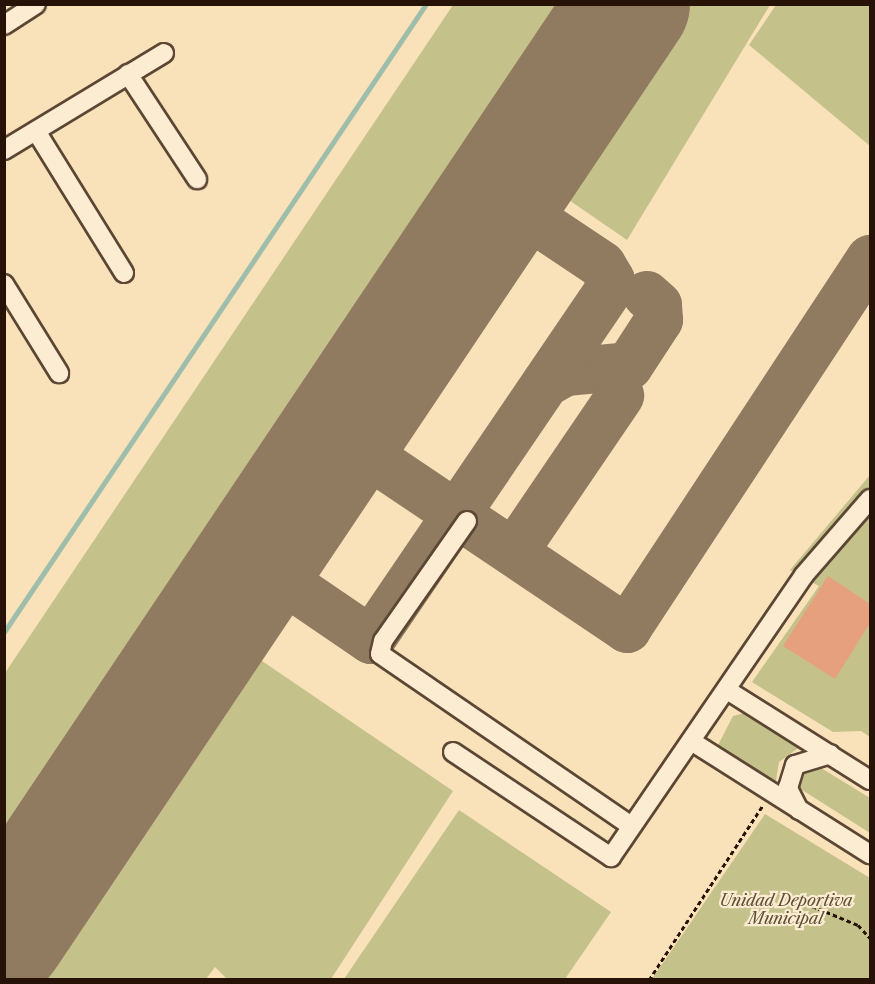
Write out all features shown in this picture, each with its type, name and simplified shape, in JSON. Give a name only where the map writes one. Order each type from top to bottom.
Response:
[{"type":"street","points":[[4,25],[36,4]]},
{"type":"street","points":[[4,150],[164,53]]},
{"type":"street","points":[[128,74],[197,179]]},
{"type":"street","points":[[36,130],[124,273]]},
{"type":"street","points":[[4,284],[59,373]]},
{"type":"street","points":[[453,752],[611,857],[804,575],[870,499]]},
{"type":"street","points":[[467,521],[382,641],[380,654],[631,826]]},
{"type":"street","points":[[727,690],[870,780]]},
{"type":"street","points":[[691,741],[770,794],[870,854]]},
{"type":"street","points":[[799,810],[788,788],[795,765],[830,754]]},
{"type":"path","points":[[649,980],[770,794]]},
{"type":"path","points":[[805,903],[858,926],[870,938]]},
{"type":"green space","points":[[673,4],[770,5],[627,240],[550,187]]},
{"type":"green space","points":[[453,5],[585,5],[5,868],[5,673]]},
{"type":"green space","points":[[776,5],[870,5],[870,146],[749,45]]},
{"type":"green space","points":[[870,475],[870,737],[861,731],[833,732],[752,682],[819,586],[790,570]]},
{"type":"green space","points":[[246,650],[453,791],[331,979],[227,979],[215,967],[206,979],[23,979]]},
{"type":"green space","points":[[745,713],[801,746],[779,762],[775,787],[716,749],[733,716]]},
{"type":"green space","points":[[821,768],[870,798],[870,833],[799,788],[806,769]]},
{"type":"green space","points":[[459,810],[611,912],[565,979],[344,979]]},
{"type":"green space","name":"Unidad Deportiva Municipal","points":[[765,814],[870,878],[870,979],[652,979]]},
{"type":"building","points":[[828,576],[870,604],[870,623],[835,679],[783,646]]},
{"type":"waterway","points":[[4,632],[426,4]]},
{"type":"taxiway","points":[[261,565],[371,640],[608,291],[611,280],[602,265],[506,201]]},
{"type":"taxiway","points":[[346,440],[627,629],[870,259]]},
{"type":"taxiway","points":[[546,383],[566,372],[629,366],[659,320],[658,305],[647,295]]},
{"type":"taxiway","points":[[514,552],[620,396]]},
{"type":"runway","points":[[4,936],[629,4]]}]
